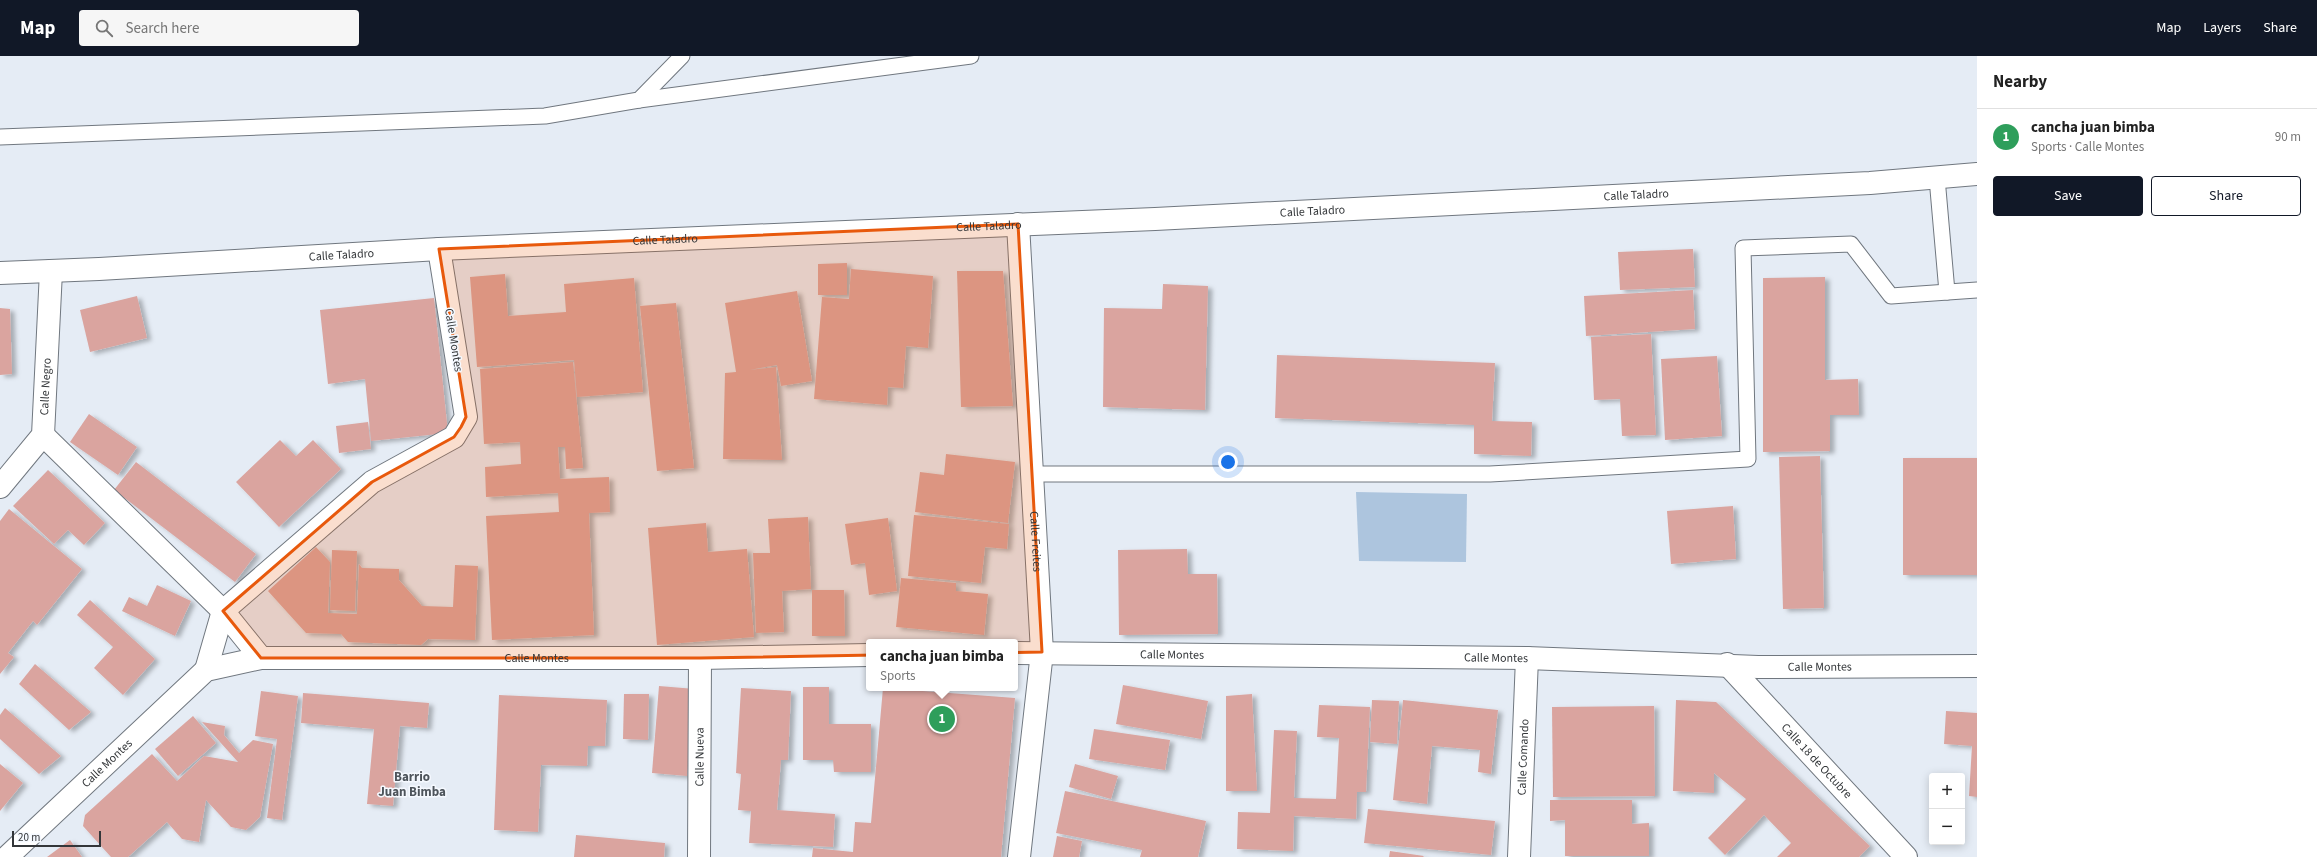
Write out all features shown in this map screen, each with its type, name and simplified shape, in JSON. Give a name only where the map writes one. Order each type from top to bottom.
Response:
[{"type":"street","name":"Calle Taladro","points":[[0,273],[439,249],[1018,224],[1870,183],[1977,174]]},
{"type":"street","name":"Calle Freites","points":[[1018,224],[1042,652],[1020,857]]},
{"type":"street","name":"Calle Montes","points":[[223,611],[372,482],[454,437],[461,427],[466,417],[439,249]]},
{"type":"street","name":"Calle Negro","points":[[43,434],[51,271]]},
{"type":"street","points":[[0,487],[43,434],[223,611],[261,658]]},
{"type":"street","points":[[206,670],[223,611]]},
{"type":"street","name":"Calle Montes","points":[[1018,653],[1527,658],[1758,666],[1977,666]]},
{"type":"street","name":"Calle Montes","points":[[7,857],[206,670],[261,658],[700,658],[866,655]]},
{"type":"street","name":"Calle Nueva","points":[[699,857],[700,658]]},
{"type":"street","name":"Calle Comando","points":[[1519,857],[1527,658]]},
{"type":"street","name":"Calle 18 de Octubre","points":[[1727,664],[1906,857]]},
{"type":"lane","points":[[639,100],[682,56]]},
{"type":"lane","points":[[0,137],[545,116],[639,100],[971,56]]},
{"type":"lane","points":[[1937,178],[1947,292]]},
{"type":"lane","points":[[1032,474],[1490,474],[1748,459],[1743,248],[1851,244],[1891,296],[1977,290]]},
{"type":"highlighted area","points":[[1018,224],[1042,652],[700,658],[261,658],[223,611],[372,482],[454,437],[461,427],[466,417],[439,249]]},
{"type":"shaded area","points":[[1356,492],[1467,494],[1466,562],[1359,561]]},
{"type":"building","points":[[1693,249],[1695,287],[1620,290],[1618,252]]},
{"type":"building","points":[[847,263],[847,295],[818,295],[818,264]]},
{"type":"building","points":[[851,269],[933,276],[928,348],[906,346],[903,388],[888,387],[887,405],[814,399],[822,297],[849,299]]},
{"type":"building","points":[[957,271],[1003,271],[1013,406],[961,407]]},
{"type":"building","points":[[505,274],[508,316],[566,312],[564,284],[634,278],[643,392],[577,397],[574,360],[477,367],[470,277]]},
{"type":"building","points":[[1825,277],[1825,380],[1858,379],[1859,415],[1830,415],[1830,451],[1763,452],[1763,278]]},
{"type":"building","points":[[1163,284],[1208,286],[1205,410],[1103,407],[1104,308],[1162,309]]},
{"type":"building","points":[[1693,290],[1695,329],[1586,336],[1584,296]]},
{"type":"building","points":[[797,291],[812,381],[781,386],[777,365],[749,370],[776,367],[782,460],[723,459],[725,373],[736,372],[725,303]]},
{"type":"building","points":[[137,296],[147,338],[90,352],[80,310]]},
{"type":"building","points":[[434,298],[448,433],[371,441],[365,379],[328,384],[320,310]]},
{"type":"building","points":[[676,303],[694,468],[657,471],[640,306]]},
{"type":"building","points":[[0,308],[10,309],[12,374],[0,375]]},
{"type":"building","points":[[1651,334],[1656,435],[1622,436],[1620,399],[1594,400],[1591,337]]},
{"type":"building","points":[[1277,355],[1495,363],[1492,421],[1532,422],[1531,456],[1474,454],[1474,425],[1275,418]]},
{"type":"building","points":[[1717,356],[1722,436],[1665,440],[1661,359]]},
{"type":"building","points":[[573,362],[583,468],[566,469],[565,447],[558,447],[560,479],[609,477],[610,512],[589,513],[594,635],[492,640],[486,516],[559,512],[558,493],[486,497],[485,467],[521,464],[520,442],[484,444],[480,369]]},
{"type":"building","points":[[89,414],[137,447],[118,475],[70,442]]},
{"type":"building","points":[[368,422],[371,449],[339,453],[336,426]]},
{"type":"building","points":[[280,440],[296,456],[313,440],[341,469],[279,527],[236,482]]},
{"type":"building","points":[[946,454],[1015,462],[1008,523],[915,512],[920,472],[944,475]]},
{"type":"building","points":[[1820,456],[1824,608],[1783,609],[1779,457]]},
{"type":"building","points":[[1903,458],[1977,458],[1977,575],[1903,575]]},
{"type":"building","points":[[136,462],[256,554],[235,582],[114,490]]},
{"type":"building","points":[[48,470],[105,523],[84,545],[68,530],[54,544],[13,506]]},
{"type":"building","points":[[1733,506],[1736,559],[1671,564],[1667,511]]},
{"type":"building","points":[[9,509],[82,569],[37,625],[33,621],[8,653],[14,657],[0,674],[0,521]]},
{"type":"building","points":[[914,515],[1009,524],[1007,549],[985,547],[981,583],[908,576]]},
{"type":"building","points":[[808,517],[811,589],[782,591],[784,632],[756,633],[753,553],[770,553],[768,519]]},
{"type":"building","points":[[888,518],[897,591],[869,595],[865,563],[851,565],[845,524]]},
{"type":"building","points":[[706,523],[708,552],[747,549],[754,637],[657,645],[648,528]]},
{"type":"building","points":[[316,547],[330,562],[328,613],[357,614],[359,564],[362,568],[399,569],[399,580],[422,606],[453,607],[455,565],[478,566],[475,640],[428,639],[421,645],[348,642],[341,634],[306,633],[268,591]]},
{"type":"building","points":[[1187,549],[1188,574],[1217,574],[1218,634],[1119,635],[1118,550]]},
{"type":"building","points":[[332,550],[357,551],[355,611],[330,610]]},
{"type":"building","points":[[901,578],[956,583],[956,591],[988,594],[984,635],[896,627]]},
{"type":"building","points":[[157,585],[191,601],[175,636],[122,611],[129,597],[147,606]]},
{"type":"building","points":[[812,590],[844,590],[845,636],[812,636]]},
{"type":"building","points":[[90,600],[155,659],[123,695],[94,668],[113,647],[77,615]]},
{"type":"building","points":[[35,664],[91,712],[69,730],[19,684]]},
{"type":"building","points":[[1123,685],[1208,701],[1201,739],[1116,724]]},
{"type":"building","points":[[659,686],[695,689],[687,776],[652,773]]},
{"type":"building","points":[[803,687],[829,687],[829,724],[871,724],[871,772],[834,772],[833,760],[803,760]]},
{"type":"building","points":[[741,688],[791,691],[788,760],[781,760],[777,810],[835,814],[833,847],[749,843],[751,811],[738,810],[741,774],[736,773]]},
{"type":"building","points":[[261,691],[298,696],[282,820],[267,818],[277,739],[255,736]]},
{"type":"building","points":[[883,691],[923,691],[1015,698],[1001,857],[812,857],[813,848],[853,852],[855,822],[871,823]]},
{"type":"building","points":[[303,693],[429,703],[427,728],[400,726],[393,806],[367,804],[374,729],[301,723]]},
{"type":"building","points":[[624,694],[649,694],[648,740],[623,739]]},
{"type":"building","points":[[1252,694],[1257,791],[1226,791],[1226,696]]},
{"type":"building","points":[[499,695],[607,700],[605,746],[588,746],[587,766],[541,765],[538,832],[494,830]]},
{"type":"building","points":[[1372,700],[1399,701],[1397,744],[1370,742]]},
{"type":"building","points":[[1403,700],[1498,710],[1491,774],[1478,772],[1480,750],[1432,746],[1427,804],[1393,800]]},
{"type":"building","points":[[1676,700],[1716,702],[1870,846],[1859,857],[1777,857],[1791,843],[1764,815],[1725,855],[1708,838],[1746,799],[1714,773],[1714,793],[1673,791]]},
{"type":"building","points":[[1319,705],[1370,707],[1366,792],[1357,792],[1356,819],[1294,816],[1293,851],[1237,849],[1238,812],[1270,813],[1274,730],[1297,731],[1294,798],[1336,799],[1339,738],[1317,737]]},
{"type":"building","points":[[1654,706],[1655,796],[1553,797],[1552,707]]},
{"type":"building","points":[[5,708],[61,756],[39,774],[0,739],[0,715]]},
{"type":"building","points":[[1946,711],[1977,713],[1977,797],[1969,796],[1972,746],[1944,744]]},
{"type":"building","points":[[193,716],[216,743],[178,776],[155,749]]},
{"type":"building","points":[[202,722],[225,726],[224,735],[239,753],[253,740],[273,744],[260,817],[246,830],[231,827],[206,800],[199,842],[182,839],[167,822],[128,857],[111,857],[83,826],[85,815],[152,754],[177,781],[204,756],[238,762]]},
{"type":"building","points":[[1094,729],[1170,740],[1165,770],[1089,759]]},
{"type":"building","points":[[0,764],[23,783],[0,811]]},
{"type":"building","points":[[1075,764],[1118,776],[1111,799],[1069,787]]},
{"type":"building","points":[[1065,791],[1206,821],[1198,857],[1140,857],[1142,850],[1056,833]]},
{"type":"building","points":[[1550,800],[1632,800],[1632,824],[1649,823],[1649,856],[1565,856],[1565,820],[1550,821]]},
{"type":"building","points":[[1368,809],[1495,821],[1491,855],[1364,843]]},
{"type":"building","points":[[576,835],[665,843],[664,857],[574,857]]},
{"type":"building","points":[[1057,836],[1082,841],[1079,857],[1053,857]]},
{"type":"building","points":[[70,840],[82,857],[47,857]]},
{"type":"building","points":[[1390,851],[1424,856],[1389,857]]},
{"type":"place","name":"cancha juan bimba","points":[[942,719]]},
{"type":"district","name":"Barrio Juan Bimba","points":[[412,784]]}]
